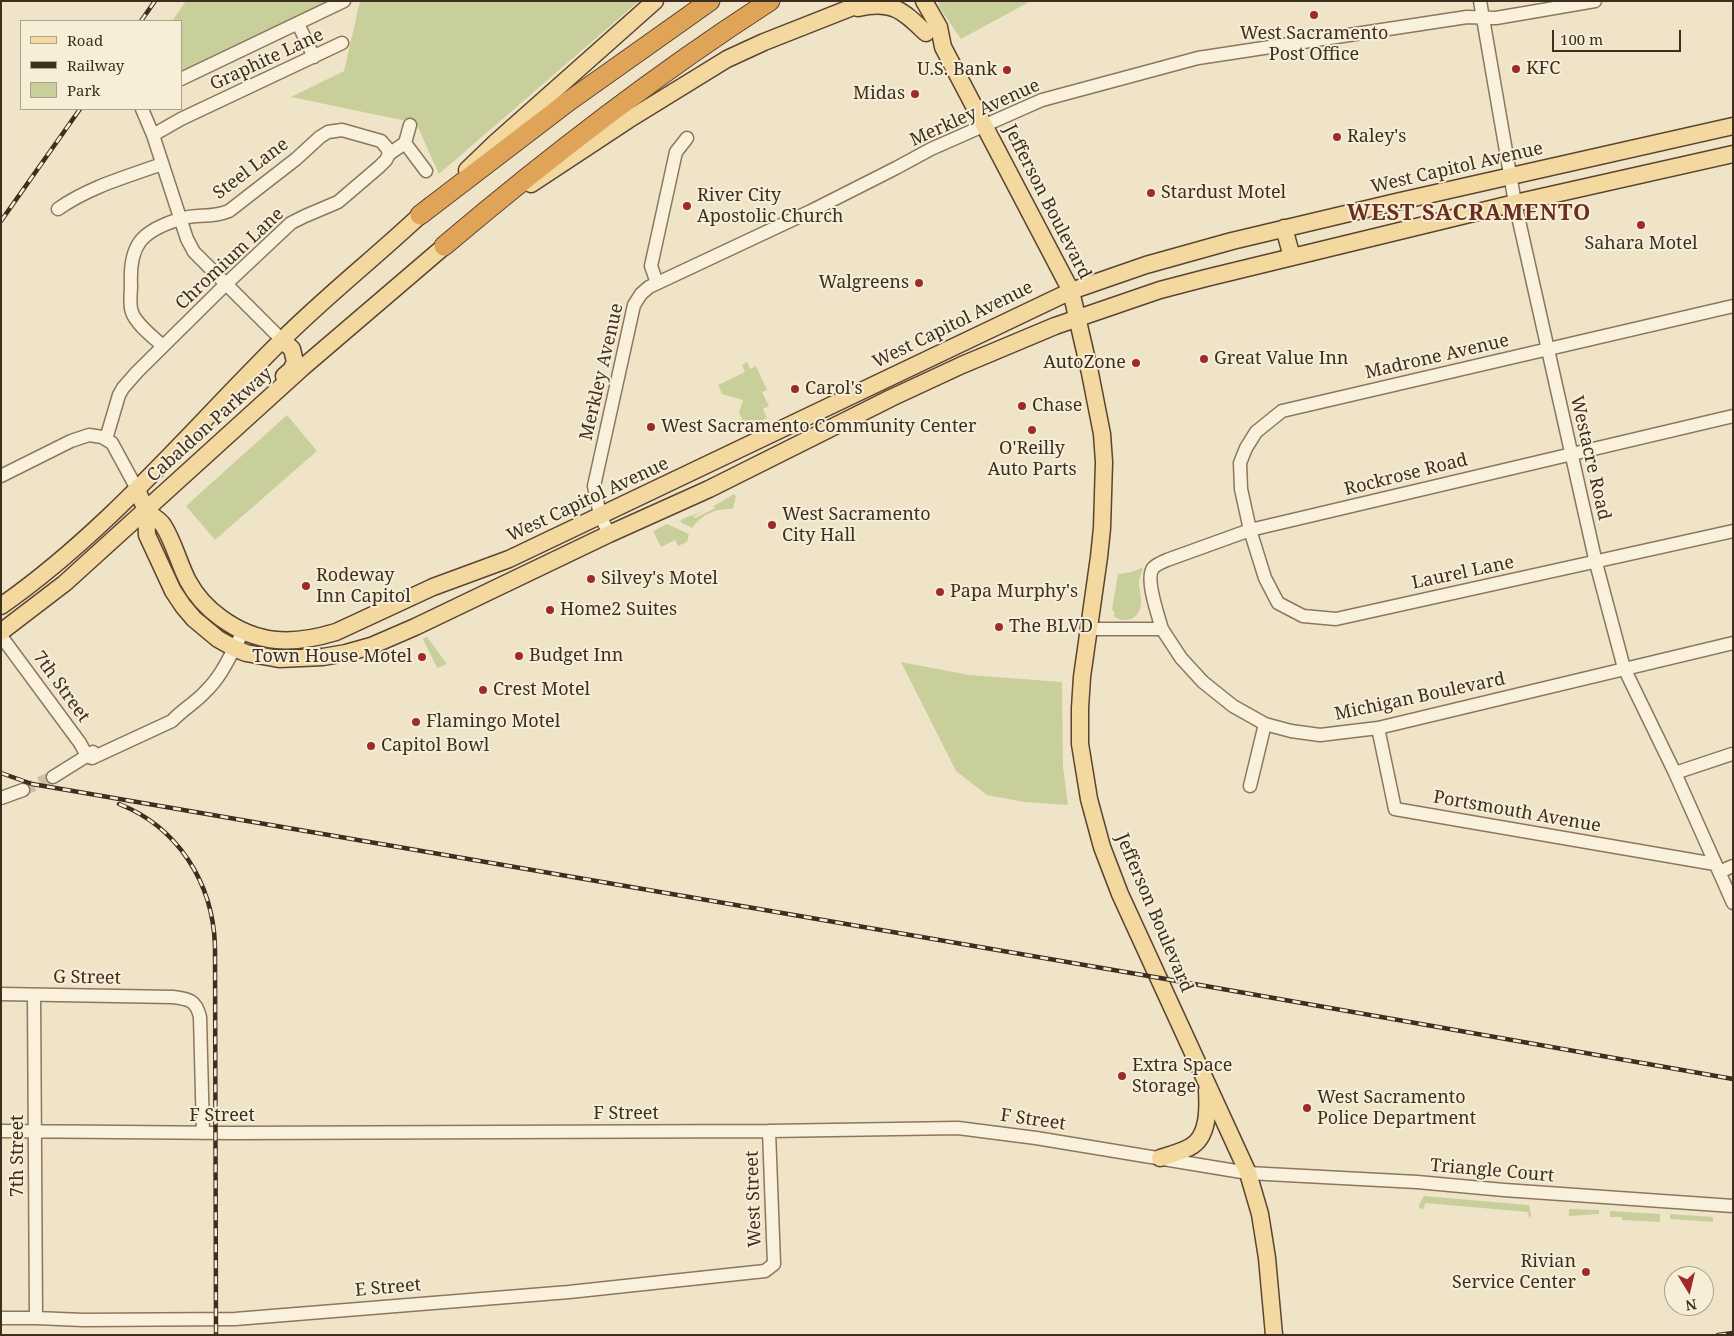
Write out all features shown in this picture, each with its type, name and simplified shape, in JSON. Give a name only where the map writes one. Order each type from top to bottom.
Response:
[{"type":"highway","points":[[420,215],[569,102],[710,1]]},
{"type":"highway","points":[[444,246],[523,179],[585,132],[705,45],[770,1]]},
{"type":"main road","name":"Cabaldon Parkway","points":[[1,606],[57,564],[137,489],[282,340],[495,144],[655,1]]},
{"type":"main road","points":[[842,12],[868,1]]},
{"type":"main road","name":"Jefferson Boulevard","points":[[908,1],[926,33],[943,47]]},
{"type":"main road","name":"Jefferson Boulevard","points":[[924,1],[939,26],[943,47],[1071,291],[1102,434],[1104,462],[1102,528],[1082,677],[1080,708],[1080,744],[1088,799],[1102,847],[1120,894],[1248,1173],[1260,1214],[1267,1258],[1274,1335]]},
{"type":"main road","points":[[842,12],[867,6],[889,6],[906,13],[926,33]]},
{"type":"main road","name":"Cabaldon Parkway","points":[[1,632],[64,583],[302,368],[444,246],[576,154],[728,59],[757,45],[842,12]]},
{"type":"main road","name":"West Capitol Avenue","points":[[146,510],[163,525],[185,575],[198,597],[212,612],[243,632],[263,639],[294,641],[313,639],[336,632],[435,586],[509,559],[1071,291],[1181,254],[1284,228],[1733,126]]},
{"type":"main road","points":[[137,489],[146,510],[147,535],[173,591],[183,606],[205,629],[234,648],[266,657],[291,660],[323,657],[361,649],[415,626],[709,489],[967,363],[1055,326],[1170,287],[1515,203],[1733,154]]},
{"type":"main road","points":[[1284,228],[1292,257]]},
{"type":"main road","points":[[251,416],[260,398],[291,370],[296,362],[292,349],[282,340]]},
{"type":"main road","points":[[876,406],[875,398],[905,371]]},
{"type":"main road","points":[[786,451],[783,443],[793,434],[801,421]]},
{"type":"main road","points":[[1160,1158],[1190,1148],[1198,1142],[1202,1134],[1208,1109],[1206,1080]]},
{"type":"street","points":[[182,79],[344,1]]},
{"type":"street","name":"Westacre Road","points":[[1480,1],[1509,176],[1596,563],[1624,668],[1675,773],[1733,903]]},
{"type":"street","name":"Merkley Avenue","points":[[609,534],[600,515],[594,486],[634,305],[641,294],[657,283],[818,207],[931,149],[1042,100],[1198,58],[1467,16],[1496,18],[1595,1]]},
{"type":"street","points":[[298,24],[314,57]]},
{"type":"street","name":"Graphite Lane","points":[[153,135],[181,119],[342,43]]},
{"type":"street","points":[[142,110],[153,135],[187,239],[194,252],[282,340]]},
{"type":"street","points":[[410,125],[405,142],[426,171]]},
{"type":"street","name":"Steel Lane","points":[[163,346],[131,312],[130,269],[136,245],[148,233],[180,218],[216,216],[228,211],[328,132],[342,130],[381,141],[389,154]]},
{"type":"street","points":[[657,283],[651,266],[676,152],[687,138]]},
{"type":"street","name":"Chromium Lane","points":[[106,439],[119,395],[136,372],[291,223],[338,202],[379,167],[389,154],[405,142]]},
{"type":"street","points":[[58,209],[87,192],[162,164]]},
{"type":"street","name":"Madrone Avenue","points":[[1250,530],[1241,489],[1240,463],[1246,448],[1256,432],[1282,411],[1733,306]]},
{"type":"street","name":"Rockrose Road","points":[[1162,629],[1150,578],[1152,569],[1167,560],[1250,530],[1733,416]]},
{"type":"street","points":[[1,476],[80,437],[89,435],[102,437],[112,443],[137,489]]},
{"type":"street","name":"Laurel Lane","points":[[1250,530],[1264,578],[1278,603],[1303,616],[1336,619],[1596,563],[1733,531]]},
{"type":"street","points":[[1089,629],[1162,629]]},
{"type":"street","name":"Michigan Boulevard","points":[[1162,629],[1181,658],[1203,682],[1233,706],[1265,724],[1291,731],[1320,735],[1378,728],[1733,643]]},
{"type":"street","points":[[52,777],[90,757],[103,746],[168,714],[179,712],[205,693],[229,660],[243,632]]},
{"type":"street","name":"7th Street","points":[[1,636],[90,757]]},
{"type":"street","points":[[1250,786],[1265,724]]},
{"type":"street","name":"Portsmouth Avenue","points":[[1378,728],[1395,809],[1717,868]]},
{"type":"street","points":[[1675,773],[1732,754]]},
{"type":"street","points":[[1,798],[23,790]]},
{"type":"street","points":[[1717,868],[1733,866]]},
{"type":"street","name":"G Street","points":[[1,994],[173,997],[185,998],[193,1002],[198,1009],[200,1017],[203,1133]]},
{"type":"street","name":"7th Street","points":[[34,995],[36,1318]]},
{"type":"street","name":"F Street","points":[[1,1131],[203,1133],[769,1131],[958,1128],[1036,1138],[1248,1173]]},
{"type":"street","name":"West Street","points":[[769,1131],[774,1264]]},
{"type":"street","name":"Triangle Court","points":[[1248,1173],[1417,1182],[1733,1206]]},
{"type":"street","name":"E Street","points":[[1,1318],[216,1320],[254,1318],[716,1278],[765,1271],[774,1264]]},
{"type":"green space","points":[[186,1],[332,1],[182,74],[182,20],[173,20]]},
{"type":"green space","points":[[360,1],[639,1],[439,174],[416,123],[291,97],[344,71]]},
{"type":"green space","points":[[938,1],[1031,1],[961,39],[939,7]]},
{"type":"green space","points":[[747,362],[750,369],[756,366],[767,390],[762,392],[769,406],[763,409],[767,418],[746,428],[739,413],[743,400],[722,394],[718,385],[745,372],[742,365]]},
{"type":"green space","points":[[287,415],[317,451],[215,540],[186,506]]},
{"type":"green space","points":[[734,494],[736,496],[733,509],[710,513],[700,519],[692,528],[680,522],[682,519],[704,511],[694,516],[695,518],[715,508],[712,507]]},
{"type":"green space","points":[[667,524],[689,534],[687,542],[678,546],[675,540],[661,547],[653,531]]},
{"type":"green space","points":[[1143,569],[1139,583],[1141,602],[1139,612],[1128,620],[1118,619],[1113,616],[1115,614],[1112,609],[1118,574],[1132,572]]},
{"type":"green space","points":[[427,637],[447,664],[437,668],[423,639]]},
{"type":"green space","points":[[901,662],[969,675],[1062,682],[1063,767],[1068,805],[1024,802],[987,795],[956,771]]},
{"type":"green space","points":[[1424,1196],[1529,1205],[1531,1216],[1529,1218],[1528,1212],[1425,1203],[1424,1209],[1419,1208]]},
{"type":"green space","points":[[1569,1209],[1599,1210],[1599,1214],[1569,1216]]},
{"type":"green space","points":[[1610,1211],[1660,1214],[1660,1222],[1622,1220],[1622,1217],[1610,1217]]},
{"type":"green space","points":[[1670,1214],[1713,1217],[1713,1222],[1670,1219]]},
{"type":"tunnel","points":[[23,790],[53,777]]},
{"type":"railway","points":[[142,20],[155,1]]},
{"type":"railway","points":[[1,221],[79,110]]},
{"type":"railway","points":[[1,773],[32,784],[1160,978],[1733,1079]]},
{"type":"railway","points":[[119,804],[140,814],[159,827],[175,842],[199,879],[213,923],[215,946],[216,1335]]},
{"type":"railway","points":[[1718,1335],[1733,1333]]},
{"type":"place","name":"West Sacramento Post Office","points":[[1314,15]]},
{"type":"place","name":"KFC","points":[[1516,69]]},
{"type":"place","name":"U.S. Bank","points":[[1007,70]]},
{"type":"place","name":"Midas","points":[[915,94]]},
{"type":"place","name":"Raley's","points":[[1337,137]]},
{"type":"place","name":"Stardust Motel","points":[[1151,193]]},
{"type":"place","name":"River City Apostolic Church","points":[[687,206]]},
{"type":"place","name":"Sahara Motel","points":[[1641,225]]},
{"type":"place","name":"Walgreens","points":[[919,283]]},
{"type":"place","name":"Great Value Inn","points":[[1204,359]]},
{"type":"place","name":"AutoZone","points":[[1136,363]]},
{"type":"place","name":"Carol's","points":[[795,389]]},
{"type":"place","name":"Chase","points":[[1022,406]]},
{"type":"place","name":"West Sacramento Community Center","points":[[651,427]]},
{"type":"place","name":"O'Reilly Auto Parts","points":[[1032,430]]},
{"type":"place","name":"West Sacramento City Hall","points":[[772,525]]},
{"type":"place","name":"Silvey's Motel","points":[[591,579]]},
{"type":"place","name":"Rodeway Inn Capitol","points":[[306,586]]},
{"type":"place","name":"Papa Murphy's","points":[[940,592]]},
{"type":"place","name":"Home2 Suites","points":[[550,610]]},
{"type":"place","name":"The BLVD","points":[[999,627]]},
{"type":"place","name":"Budget Inn","points":[[519,656]]},
{"type":"place","name":"Town House Motel","points":[[422,657]]},
{"type":"place","name":"Crest Motel","points":[[483,690]]},
{"type":"place","name":"Flamingo Motel","points":[[416,722]]},
{"type":"place","name":"Capitol Bowl","points":[[371,746]]},
{"type":"place","name":"Extra Space Storage","points":[[1122,1076]]},
{"type":"place","name":"West Sacramento Police Department","points":[[1307,1108]]},
{"type":"place","name":"Rivian Service Center","points":[[1586,1272]]},
{"type":"district","name":"WEST SACRAMENTO","points":[[1469,214]]}]
